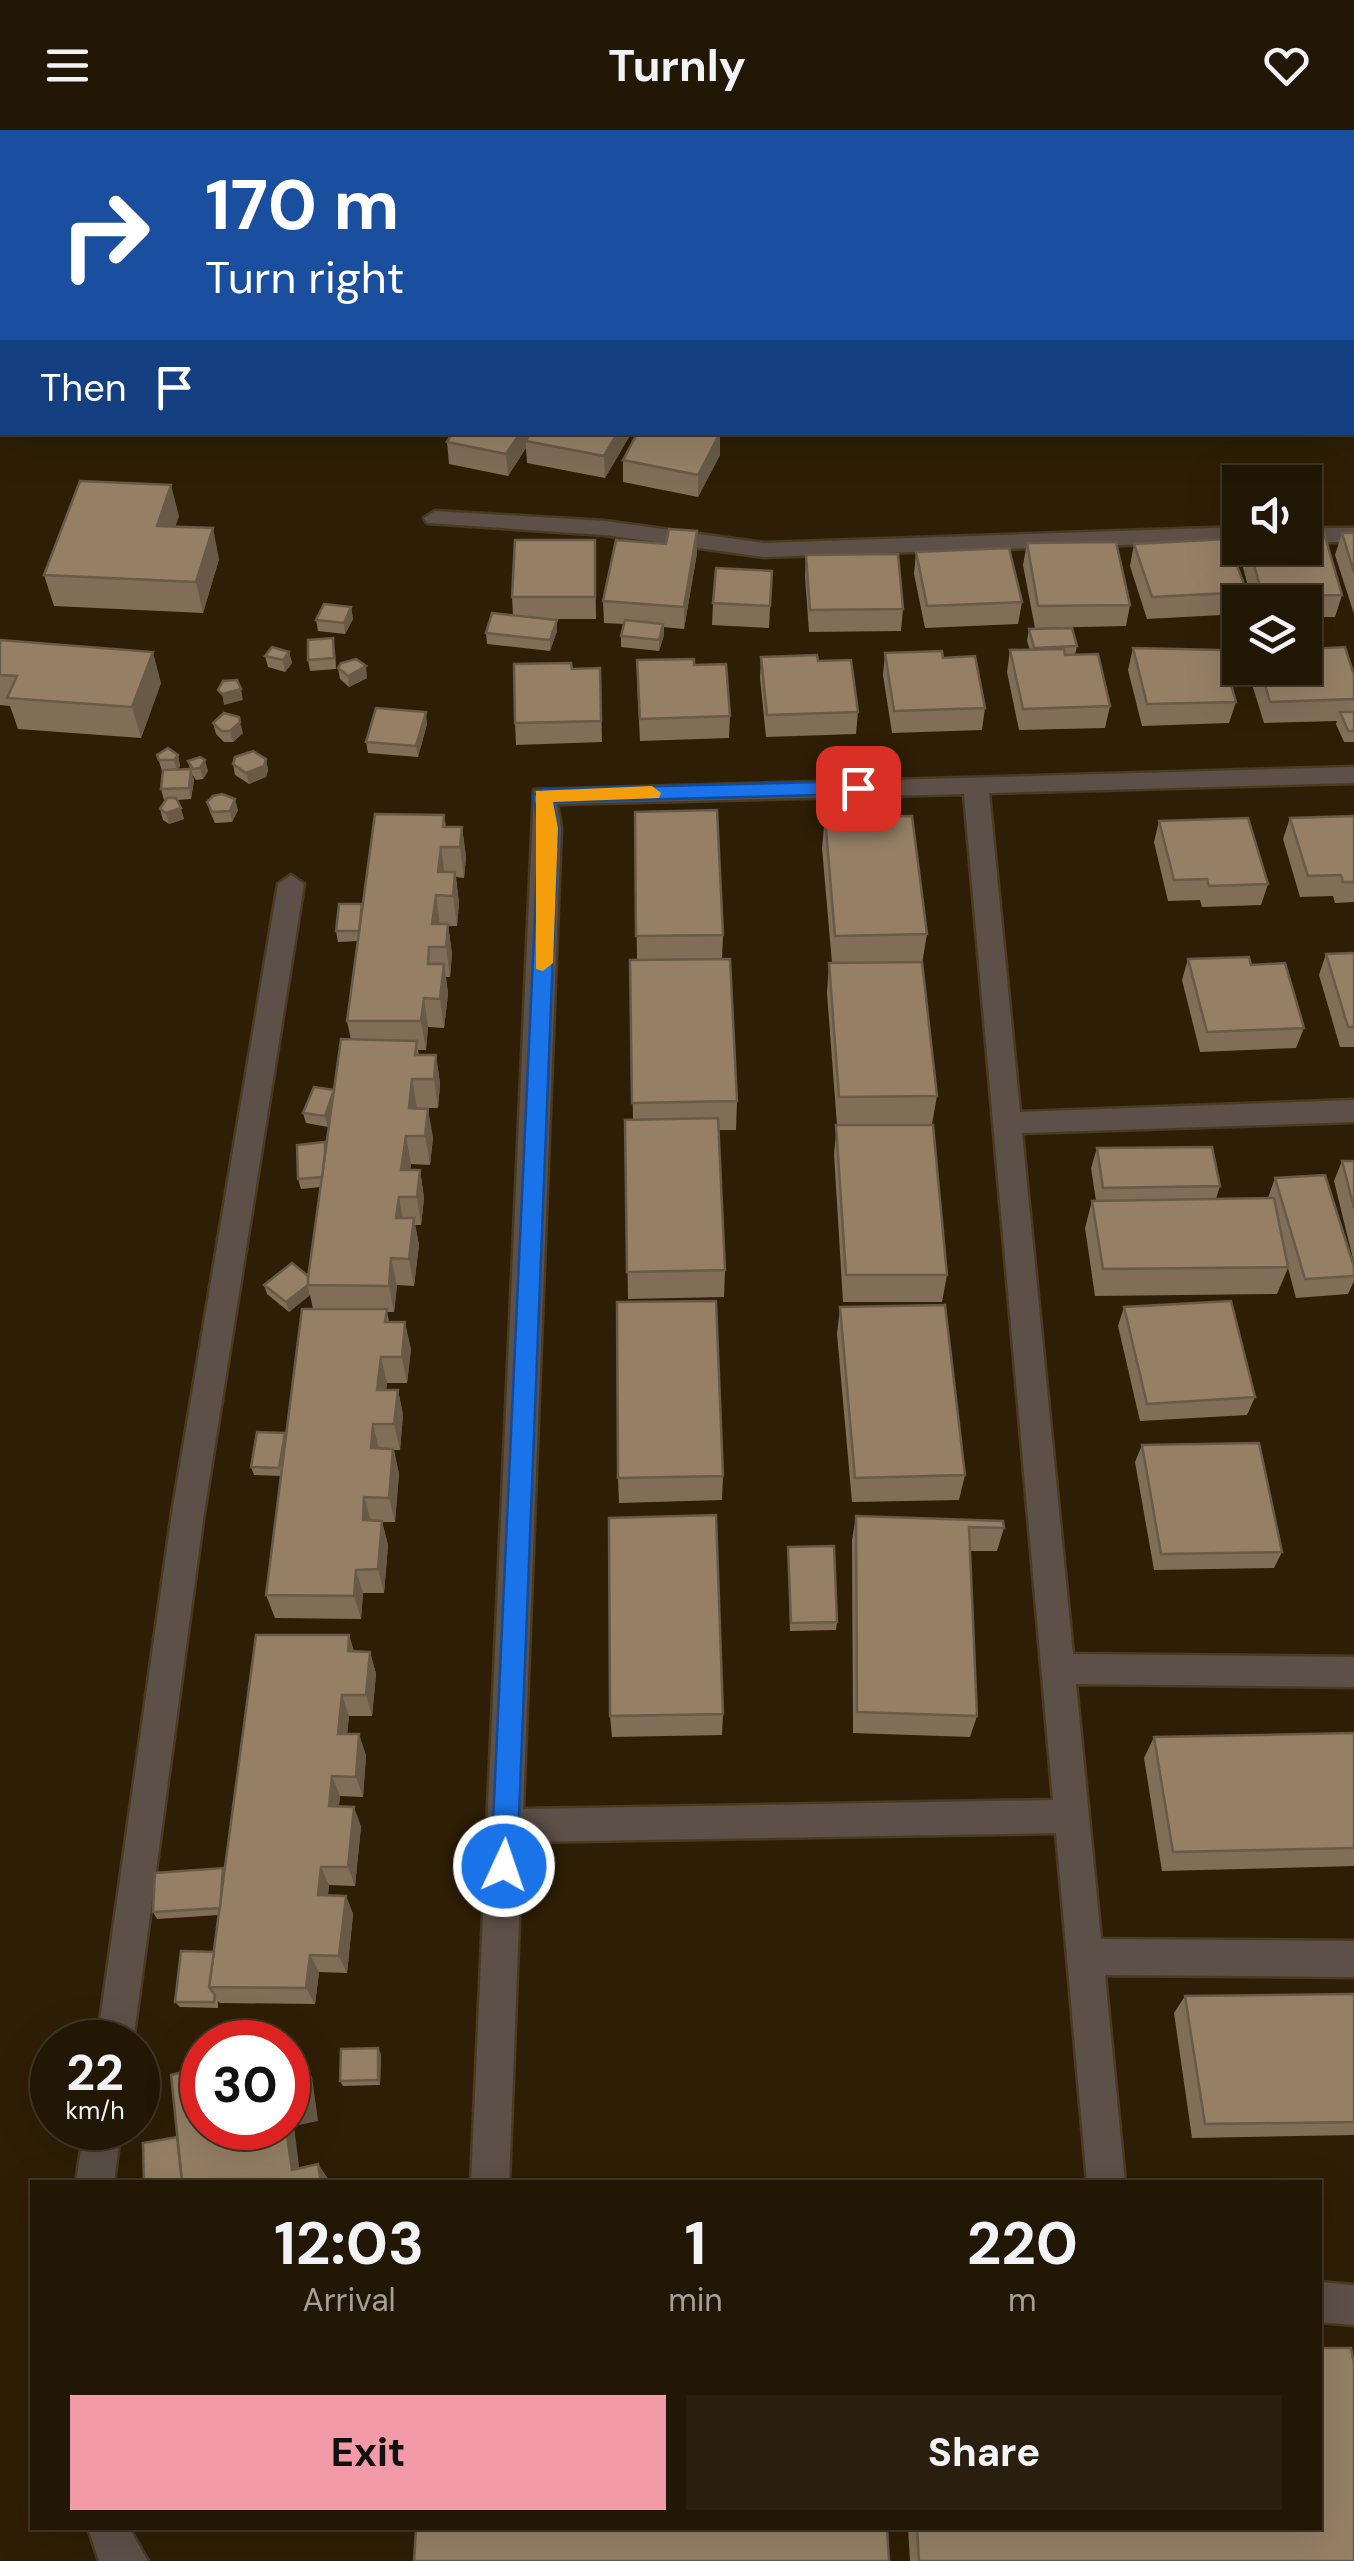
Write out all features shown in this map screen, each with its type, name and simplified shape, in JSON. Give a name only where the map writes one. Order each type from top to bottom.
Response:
[{"type":"street","points":[[435,518],[605,528],[764,550],[1222,535]]},
{"type":"street","points":[[1322,535],[1354,535]]},
{"type":"street","points":[[490,2180],[548,828],[543,796],[1354,775]]},
{"type":"street","points":[[976,784],[1106,2180]]},
{"type":"street","points":[[118,2020],[188,1513],[291,884]]},
{"type":"street","points":[[1007,1123],[1354,1112]]},
{"type":"street","points":[[1060,1669],[1354,1672]]},
{"type":"street","points":[[506,1826],[1070,1816]]},
{"type":"street","points":[[1084,1957],[1354,1959]]},
{"type":"street","points":[[95,2180],[100,2150]]},
{"type":"street","points":[[1322,2302],[1354,2305]]},
{"type":"street","points":[[109,2530],[112,2545],[127,2561]]},
{"type":"building","points":[[451,435],[519,435],[506,454],[447,442]]},
{"type":"building","points":[[529,435],[616,435],[604,456],[526,441]]},
{"type":"building","points":[[636,435],[719,435],[698,475],[623,460]]},
{"type":"building","points":[[80,481],[171,485],[157,526],[213,528],[196,582],[44,575]]},
{"type":"building","points":[[669,529],[697,531],[684,607],[603,601],[616,540],[666,544]]},
{"type":"building","points":[[1322,533],[1342,595],[1322,595],[1322,585],[1260,585],[1254,565],[1322,565]]},
{"type":"building","points":[[1342,533],[1354,533],[1354,572]]},
{"type":"building","points":[[1222,539],[1222,565],[1237,565],[1244,585],[1222,585],[1222,593],[1152,597],[1134,544]]},
{"type":"building","points":[[515,540],[595,540],[595,597],[512,597]]},
{"type":"building","points":[[1116,542],[1130,605],[1038,606],[1027,543]]},
{"type":"building","points":[[1009,548],[1022,602],[927,606],[916,552]]},
{"type":"building","points":[[898,554],[903,609],[810,610],[806,555]]},
{"type":"building","points":[[716,568],[772,571],[770,606],[713,603]]},
{"type":"building","points":[[324,604],[351,607],[344,623],[316,620]]},
{"type":"building","points":[[492,613],[557,620],[550,640],[486,633]]},
{"type":"building","points":[[625,620],[663,624],[659,640],[621,636]]},
{"type":"building","points":[[1072,628],[1077,646],[1034,648],[1029,629]]},
{"type":"building","points":[[333,638],[334,658],[308,660],[308,640]]},
{"type":"building","points":[[0,640],[153,652],[132,707],[7,698],[17,676],[0,675]]},
{"type":"building","points":[[272,647],[289,652],[283,660],[265,656]]},
{"type":"building","points":[[1345,647],[1354,675],[1354,699],[1270,702],[1265,685],[1322,685],[1322,648]]},
{"type":"building","points":[[1133,648],[1221,650],[1222,685],[1231,685],[1236,702],[1147,704]]},
{"type":"building","points":[[1064,649],[1065,655],[1098,654],[1110,706],[1023,709],[1010,650]]},
{"type":"building","points":[[942,651],[943,658],[975,656],[985,708],[894,711],[885,653]]},
{"type":"building","points":[[817,655],[818,661],[851,660],[858,712],[767,715],[761,657]]},
{"type":"building","points":[[356,659],[366,666],[348,676],[338,668],[341,663]]},
{"type":"building","points":[[694,659],[694,665],[726,664],[730,716],[640,719],[637,660]]},
{"type":"building","points":[[571,663],[572,669],[600,668],[601,721],[515,723],[514,664]]},
{"type":"building","points":[[237,680],[241,689],[222,694],[218,690],[223,681]]},
{"type":"building","points":[[376,708],[426,712],[416,746],[366,742]]},
{"type":"building","points":[[1340,712],[1354,712],[1354,731],[1348,731]]},
{"type":"building","points":[[224,713],[239,717],[240,722],[230,731],[221,731],[213,723]]},
{"type":"building","points":[[168,748],[178,755],[174,760],[159,760],[157,755]]},
{"type":"building","points":[[253,751],[266,759],[264,766],[246,773],[233,764],[235,757]]},
{"type":"building","points":[[200,757],[205,760],[200,768],[193,769],[188,761]]},
{"type":"building","points":[[191,769],[189,788],[161,789],[163,770]]},
{"type":"building","points":[[222,794],[235,799],[230,811],[212,812],[207,802]]},
{"type":"building","points":[[167,798],[176,798],[181,808],[166,813],[160,809]]},
{"type":"building","points":[[717,810],[723,935],[636,936],[635,812]]},
{"type":"building","points":[[375,814],[444,815],[443,827],[462,827],[460,847],[441,847],[438,872],[455,872],[453,896],[436,895],[432,924],[448,924],[446,947],[429,947],[428,964],[444,964],[440,999],[424,998],[421,1021],[347,1021]]},
{"type":"building","points":[[912,816],[927,934],[835,936],[825,817]]},
{"type":"building","points":[[1354,816],[1354,882],[1343,882],[1341,875],[1308,876],[1290,818]]},
{"type":"building","points":[[1248,818],[1268,884],[1209,886],[1207,879],[1174,880],[1159,821]]},
{"type":"building","points":[[339,904],[362,904],[359,931],[336,931]]},
{"type":"building","points":[[1354,953],[1354,1027],[1348,1027],[1326,954]]},
{"type":"building","points":[[1249,957],[1251,965],[1285,963],[1304,1028],[1207,1032],[1188,959]]},
{"type":"building","points":[[730,959],[737,1101],[632,1103],[630,960]]},
{"type":"building","points":[[922,962],[937,1096],[839,1097],[829,963]]},
{"type":"building","points":[[341,1039],[417,1041],[415,1055],[436,1055],[434,1079],[412,1079],[409,1108],[428,1109],[425,1136],[406,1136],[401,1170],[420,1170],[417,1197],[399,1197],[396,1218],[414,1218],[409,1259],[391,1258],[389,1286],[307,1285]]},
{"type":"building","points":[[314,1087],[334,1090],[325,1116],[303,1113]]},
{"type":"building","points":[[718,1118],[725,1270],[627,1272],[625,1120]]},
{"type":"building","points":[[836,1125],[933,1125],[947,1275],[846,1275]]},
{"type":"building","points":[[325,1142],[322,1177],[298,1179],[297,1145]]},
{"type":"building","points":[[1212,1147],[1220,1186],[1103,1188],[1097,1148]]},
{"type":"building","points":[[1342,1161],[1354,1161],[1354,1208]]},
{"type":"building","points":[[1325,1175],[1354,1276],[1305,1279],[1275,1178]]},
{"type":"building","points":[[1274,1198],[1288,1267],[1103,1269],[1092,1201]]},
{"type":"building","points":[[292,1263],[308,1276],[308,1285],[286,1302],[264,1285]]},
{"type":"building","points":[[716,1301],[723,1476],[618,1478],[617,1302]]},
{"type":"building","points":[[1231,1301],[1255,1397],[1147,1404],[1124,1307]]},
{"type":"building","points":[[945,1305],[965,1475],[855,1478],[840,1307]]},
{"type":"building","points":[[302,1309],[387,1309],[385,1322],[405,1322],[402,1357],[381,1357],[377,1390],[398,1390],[394,1424],[373,1424],[371,1448],[393,1449],[389,1498],[364,1497],[363,1520],[382,1521],[378,1569],[356,1570],[354,1596],[266,1595]]},
{"type":"building","points":[[257,1432],[285,1433],[279,1468],[251,1467]]},
{"type":"building","points":[[1259,1443],[1282,1552],[1161,1554],[1142,1445]]},
{"type":"building","points":[[716,1515],[723,1714],[610,1716],[609,1518]]},
{"type":"building","points":[[856,1516],[1003,1521],[1004,1528],[969,1527],[977,1716],[857,1712]]},
{"type":"building","points":[[834,1546],[837,1622],[791,1623],[788,1547]]},
{"type":"building","points":[[256,1635],[349,1635],[348,1651],[370,1652],[366,1695],[342,1695],[338,1734],[359,1734],[356,1777],[332,1776],[329,1806],[354,1807],[348,1867],[321,1867],[318,1895],[346,1896],[339,1956],[310,1955],[306,1988],[209,1987]]},
{"type":"building","points":[[1354,1733],[1354,1848],[1173,1852],[1154,1737]]},
{"type":"building","points":[[223,1868],[220,1908],[153,1912],[155,1873]]},
{"type":"building","points":[[181,1951],[214,1952],[209,1987],[215,1995],[214,2002],[175,2002]]},
{"type":"building","points":[[1354,1994],[1354,2122],[1205,2124],[1185,1996]]},
{"type":"building","points":[[378,2048],[378,2080],[340,2081],[341,2049]]},
{"type":"building","points":[[180,2073],[180,2150],[289,2150],[292,2170],[318,2164],[321,2180],[182,2180],[171,2075]]},
{"type":"building","points":[[177,2137],[182,2180],[144,2180],[143,2150],[160,2150],[160,2140]]},
{"type":"building","points":[[1322,2348],[1351,2348],[1354,2561],[919,2561],[917,2530],[1322,2530]]},
{"type":"building","points":[[416,2530],[887,2530],[889,2561],[414,2561]]},
{"type":"slow traffic","points":[[543,963],[548,828],[543,796],[652,793]]},
{"type":"route","points":[[504,1866],[548,828],[543,796],[858,788]]}]
